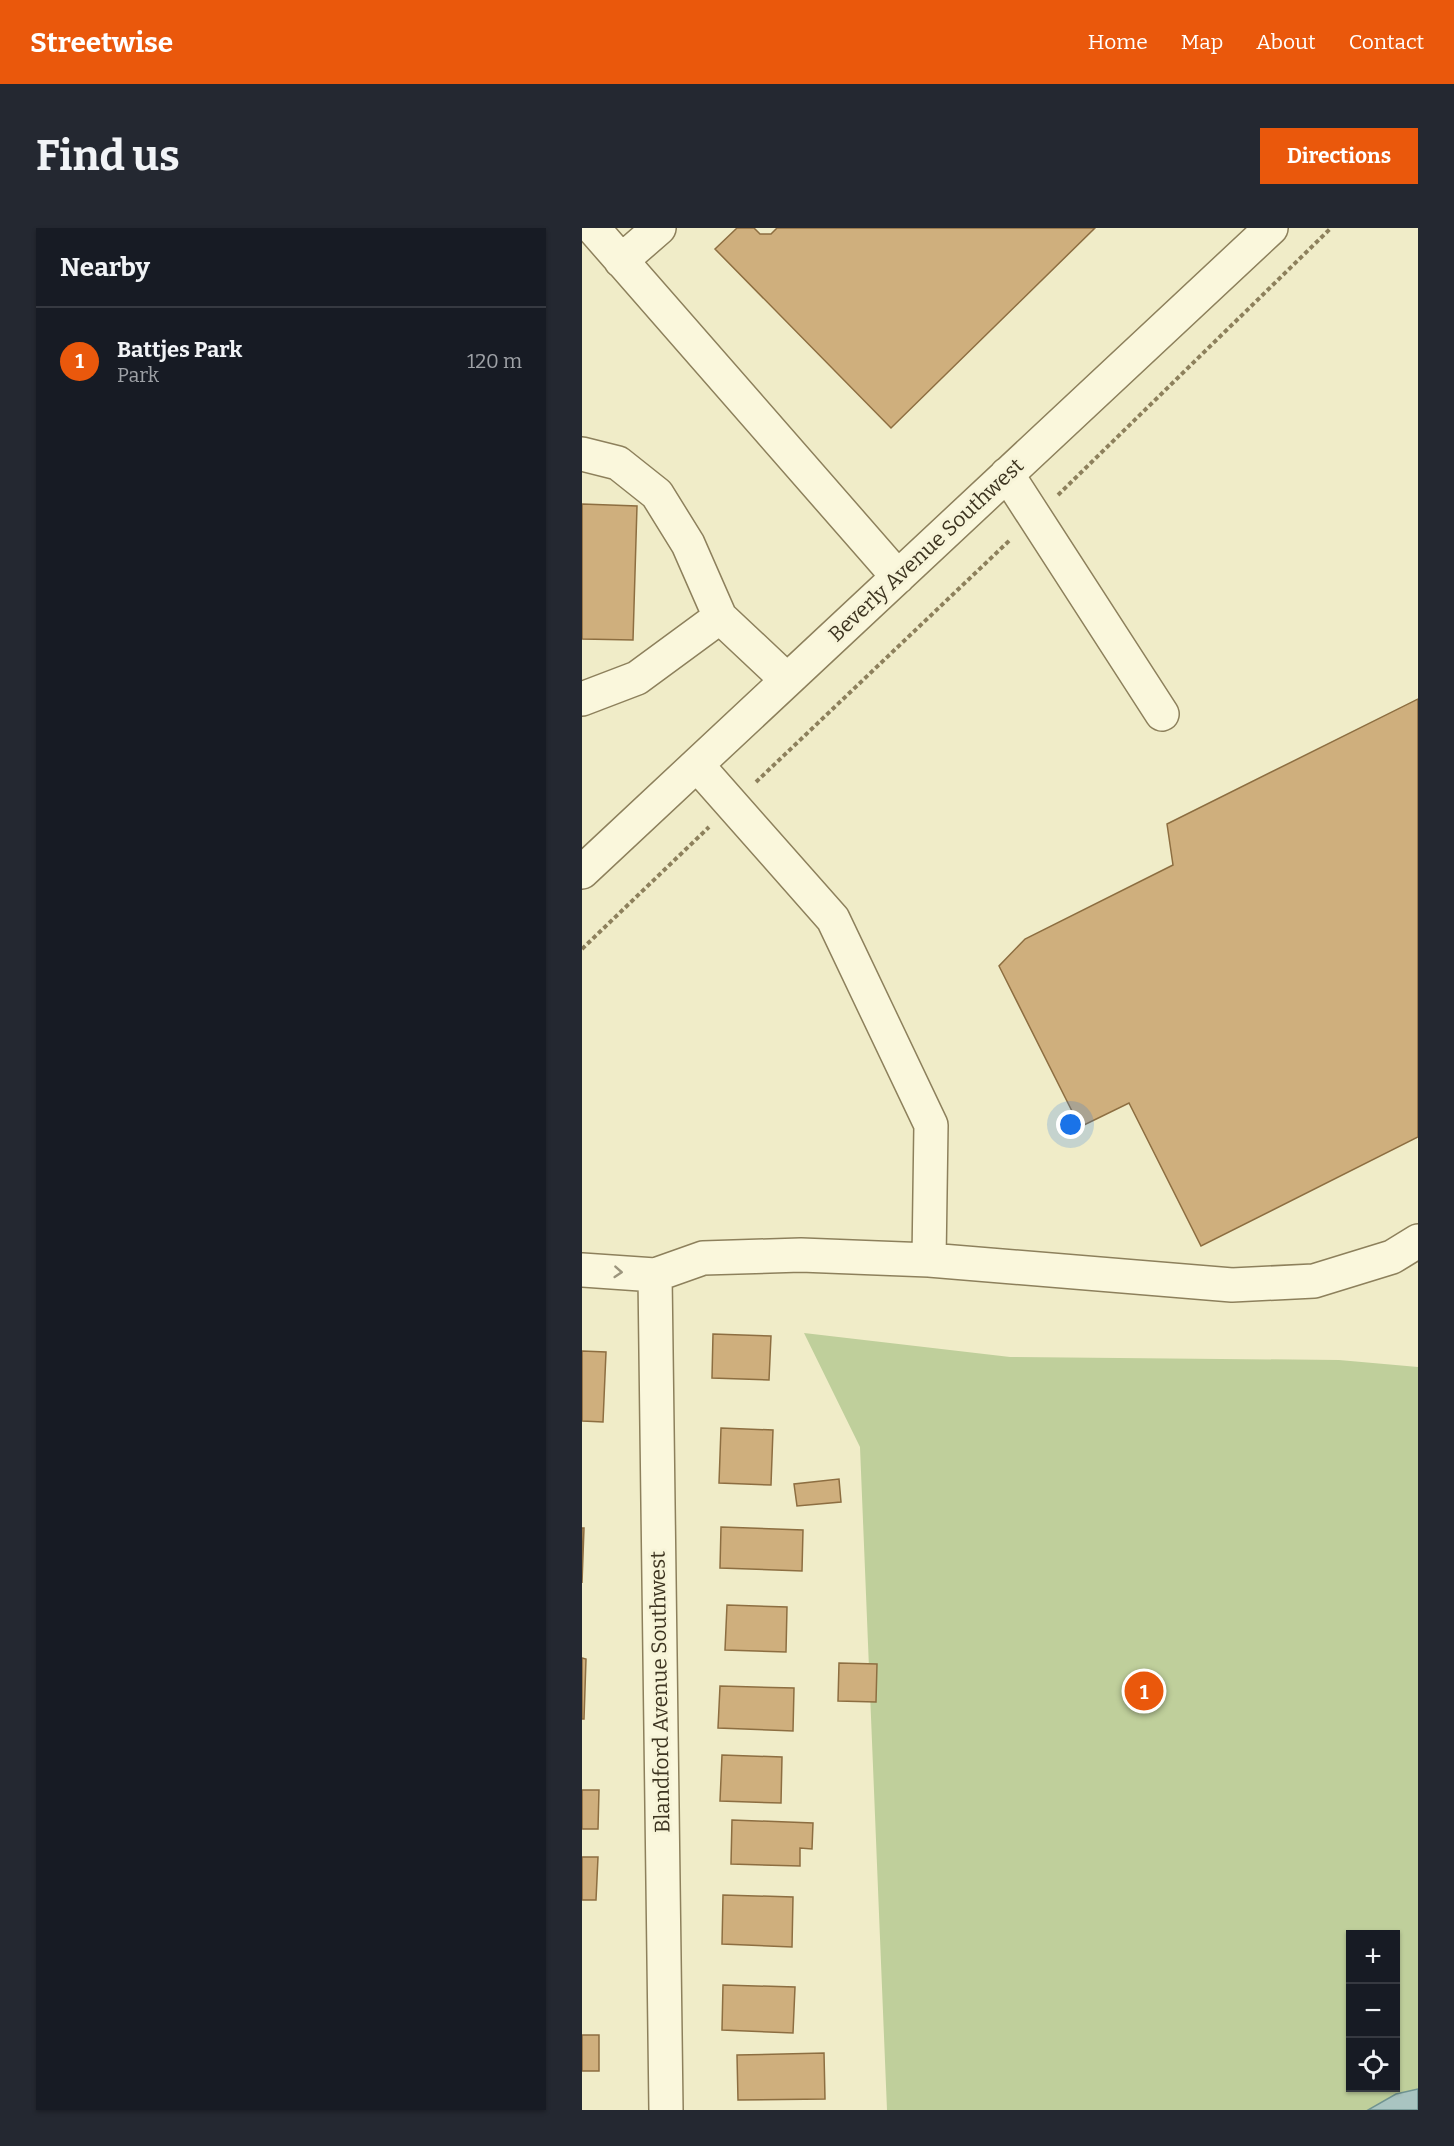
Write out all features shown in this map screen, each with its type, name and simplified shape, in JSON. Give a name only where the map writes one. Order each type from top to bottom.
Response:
[{"type":"street","points":[[593,228],[898,577]]},
{"type":"street","points":[[621,261],[659,228]]},
{"type":"street","name":"Beverly Avenue Southwest","points":[[582,872],[1271,228]]},
{"type":"street","points":[[582,454],[618,463],[657,494],[688,544],[720,617],[787,680]]},
{"type":"street","points":[[1007,474],[1161,714]]},
{"type":"street","points":[[582,699],[637,678],[720,617]]},
{"type":"street","points":[[697,765],[833,919],[931,1125],[929,1260]]},
{"type":"street","points":[[582,1270],[655,1275],[703,1258],[801,1255],[929,1260],[1243,1284],[1314,1281],[1392,1257],[1418,1241]]},
{"type":"street","name":"Blandford Avenue Southwest","points":[[655,1275],[666,2110]]},
{"type":"path","points":[[582,949],[1035,517],[1331,228]]},
{"type":"green space","points":[[804,1333],[1010,1357],[1339,1360],[1418,1367],[1418,2110],[887,2110],[860,1447]]},
{"type":"water","points":[[1418,2089],[1418,2110],[1368,2110],[1396,2094]]},
{"type":"building","points":[[737,228],[754,228],[760,234],[771,234],[777,228],[1095,228],[891,428],[715,249]]},
{"type":"building","points":[[582,504],[637,506],[633,640],[582,639]]},
{"type":"building","points":[[1418,699],[1418,1137],[1201,1246],[1129,1103],[1080,1127],[999,966],[1025,939],[1173,865],[1167,824]]},
{"type":"building","points":[[713,1334],[771,1336],[769,1380],[712,1378]]},
{"type":"building","points":[[582,1351],[606,1352],[603,1422],[582,1421]]},
{"type":"building","points":[[721,1428],[773,1430],[771,1485],[719,1483]]},
{"type":"building","points":[[839,1479],[841,1502],[797,1506],[794,1484]]},
{"type":"building","points":[[721,1527],[803,1530],[802,1571],[720,1568]]},
{"type":"building","points":[[582,1528],[584,1528],[582,1583]]},
{"type":"building","points":[[727,1605],[787,1607],[786,1652],[725,1650]]},
{"type":"building","points":[[582,1658],[586,1659],[584,1719],[582,1719]]},
{"type":"building","points":[[839,1663],[877,1664],[876,1702],[838,1701]]},
{"type":"building","points":[[720,1686],[794,1688],[793,1731],[718,1728]]},
{"type":"building","points":[[722,1755],[782,1757],[781,1803],[720,1801]]},
{"type":"building","points":[[582,1790],[599,1790],[598,1829],[582,1829]]},
{"type":"building","points":[[732,1820],[813,1823],[812,1849],[800,1848],[800,1866],[731,1864]]},
{"type":"building","points":[[582,1857],[598,1857],[596,1900],[582,1900]]},
{"type":"building","points":[[723,1895],[793,1897],[792,1947],[722,1944]]},
{"type":"building","points":[[723,1985],[795,1987],[793,2033],[722,2030]]},
{"type":"building","points":[[582,2035],[599,2035],[599,2071],[582,2071]]},
{"type":"building","points":[[824,2053],[825,2099],[738,2100],[737,2055]]},
{"type":"place","name":"Battjes Park","points":[[1144,1691]]}]
